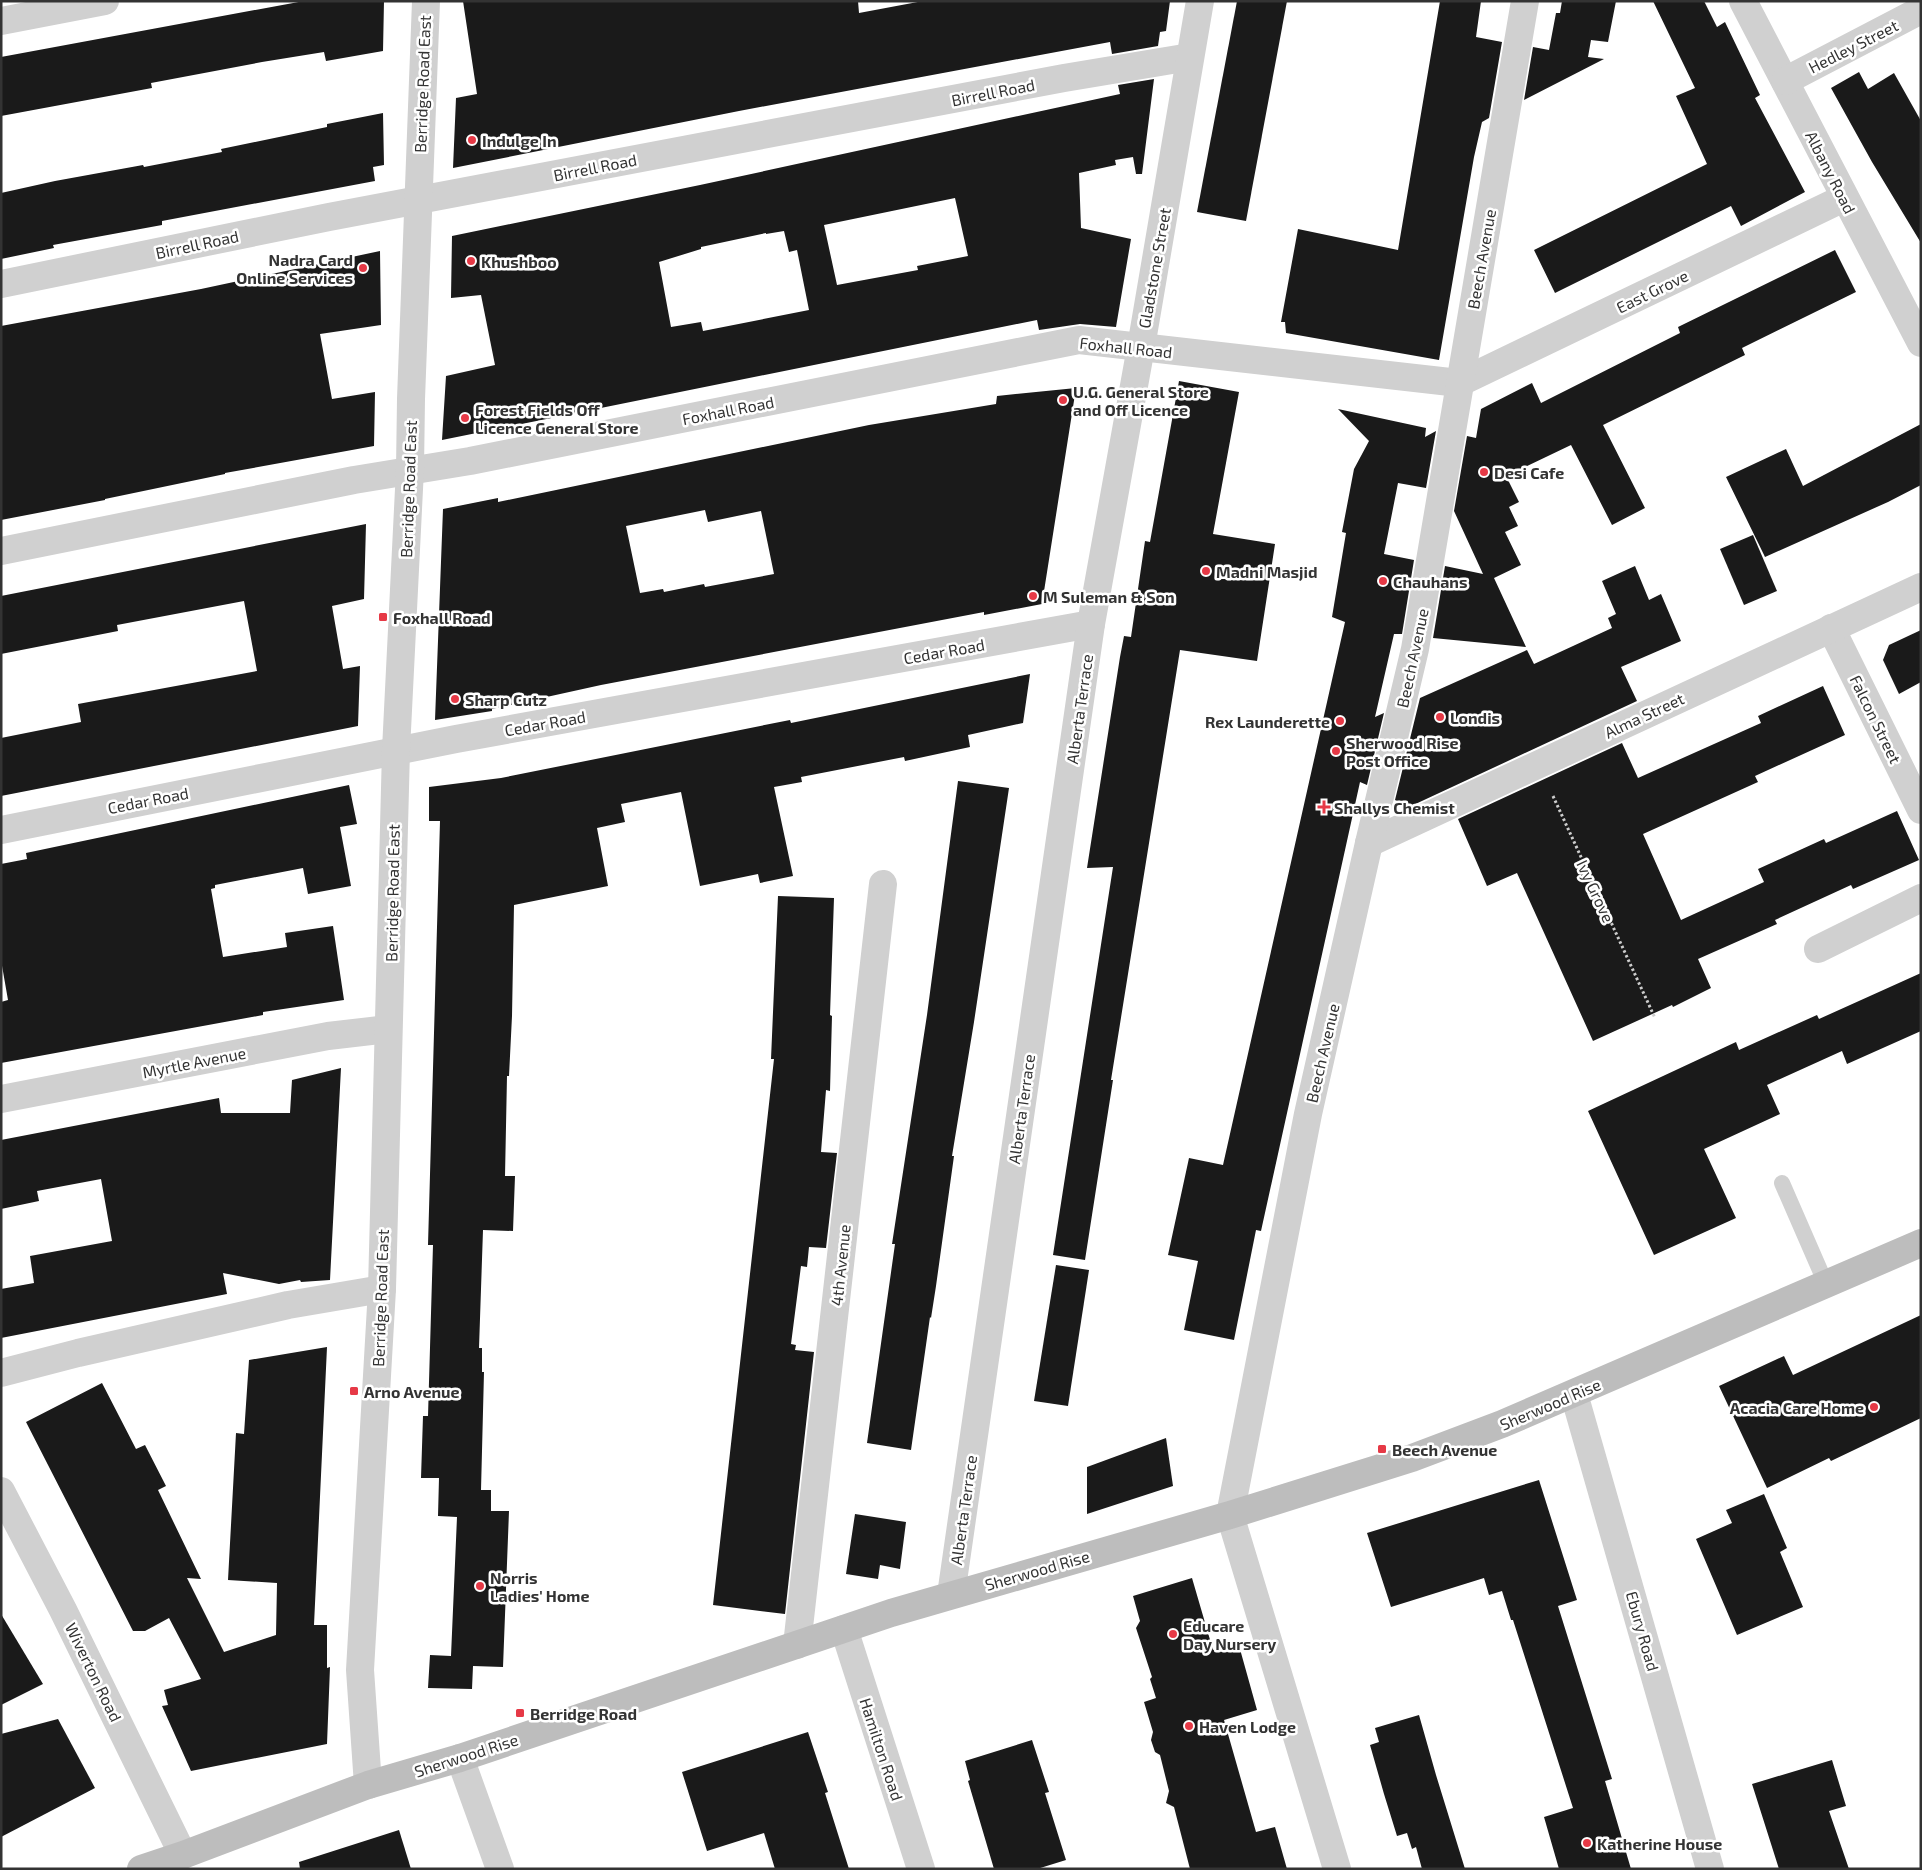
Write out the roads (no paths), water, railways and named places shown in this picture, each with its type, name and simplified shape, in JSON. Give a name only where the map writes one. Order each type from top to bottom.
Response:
[{"type":"main road","name":"Sherwood Rise","points":[[141,1869],[368,1785],[460,1758],[844,1629],[951,1595],[1230,1515],[1412,1458],[1574,1394],[1921,1243]]},
{"type":"street","points":[[1,21],[105,1]]},
{"type":"street","name":"Berridge Road East","points":[[368,1785],[360,1670],[382,1289],[396,750],[410,469],[426,1]]},
{"type":"street","name":"Gladstone Street","points":[[1091,624],[1200,1]]},
{"type":"street","name":"Beech Avenue","points":[[1230,1515],[1308,1114],[1415,649],[1525,1]]},
{"type":"street","name":"Albany Road","points":[[1743,1],[1921,343]]},
{"type":"street","name":"Hedley Street","points":[[1785,81],[1921,10]]},
{"type":"street","name":"Birrell Road","points":[[1,284],[418,200],[1055,80],[1190,57]]},
{"type":"street","name":"East Grove","points":[[1459,383],[1844,198]]},
{"type":"street","name":"Foxhall Road","points":[[1,551],[410,469],[479,459],[1079,340],[1141,346],[1180,353],[1459,383]]},
{"type":"street","name":"Alma Street","points":[[1369,843],[1921,587]]},
{"type":"street","name":"Cedar Road","points":[[1,830],[396,750],[1091,624]]},
{"type":"street","name":"Alberta Terrace","points":[[951,1595],[1091,624]]},
{"type":"street","name":"Falcon Street","points":[[1831,628],[1921,810]]},
{"type":"street","name":"4th Avenue","points":[[797,1645],[883,884]]},
{"type":"street","points":[[1818,949],[1921,898]]},
{"type":"street","name":"Myrtle Avenue","points":[[1,1100],[328,1036],[388,1029]]},
{"type":"street","points":[[1,1373],[288,1304],[382,1289]]},
{"type":"street","name":"Ebury Road","points":[[1574,1394],[1710,1869]]},
{"type":"street","name":"Wiverton Road","points":[[1,1491],[63,1610],[183,1855]]},
{"type":"street","points":[[1230,1515],[1337,1869]]},
{"type":"street","name":"Hamilton Road","points":[[844,1629],[921,1869]]},
{"type":"street","points":[[460,1758],[500,1869]]},
{"type":"lane","points":[[1782,1183],[1826,1284]]},
{"type":"place","name":"Indulge In","points":[[472,140]]},
{"type":"place","name":"Khushboo","points":[[471,261]]},
{"type":"place","name":"Nadra Card Online Services","points":[[363,268]]},
{"type":"place","name":"U.G. General Store and Off Licence","points":[[1063,400]]},
{"type":"place","name":"Forest Fields Off Licence General Store","points":[[465,418]]},
{"type":"place","name":"Desi Cafe","points":[[1484,472]]},
{"type":"place","name":"Madni Masjid","points":[[1206,571]]},
{"type":"place","name":"Chauhans","points":[[1383,581]]},
{"type":"place","name":"M Suleman & Son","points":[[1033,596]]},
{"type":"place","name":"Foxhall Road","points":[[383,617]]},
{"type":"place","name":"Sharp Cutz","points":[[455,699]]},
{"type":"place","name":"Londis","points":[[1440,717]]},
{"type":"place","name":"Rex Launderette","points":[[1340,721]]},
{"type":"place","name":"Sherwood Rise Post Office","points":[[1336,751]]},
{"type":"place","name":"Shallys Chemist","points":[[1324,807]]},
{"type":"place","name":"Arno Avenue","points":[[354,1391]]},
{"type":"place","name":"Acacia Care Home","points":[[1874,1407]]},
{"type":"place","name":"Beech Avenue","points":[[1382,1449]]},
{"type":"place","name":"Norris Ladies' Home","points":[[480,1586]]},
{"type":"place","name":"Educare Day Nursery","points":[[1173,1634]]},
{"type":"place","name":"Berridge Road","points":[[520,1713]]},
{"type":"place","name":"Haven Lodge","points":[[1189,1726]]},
{"type":"place","name":"Katherine House","points":[[1587,1843]]}]
